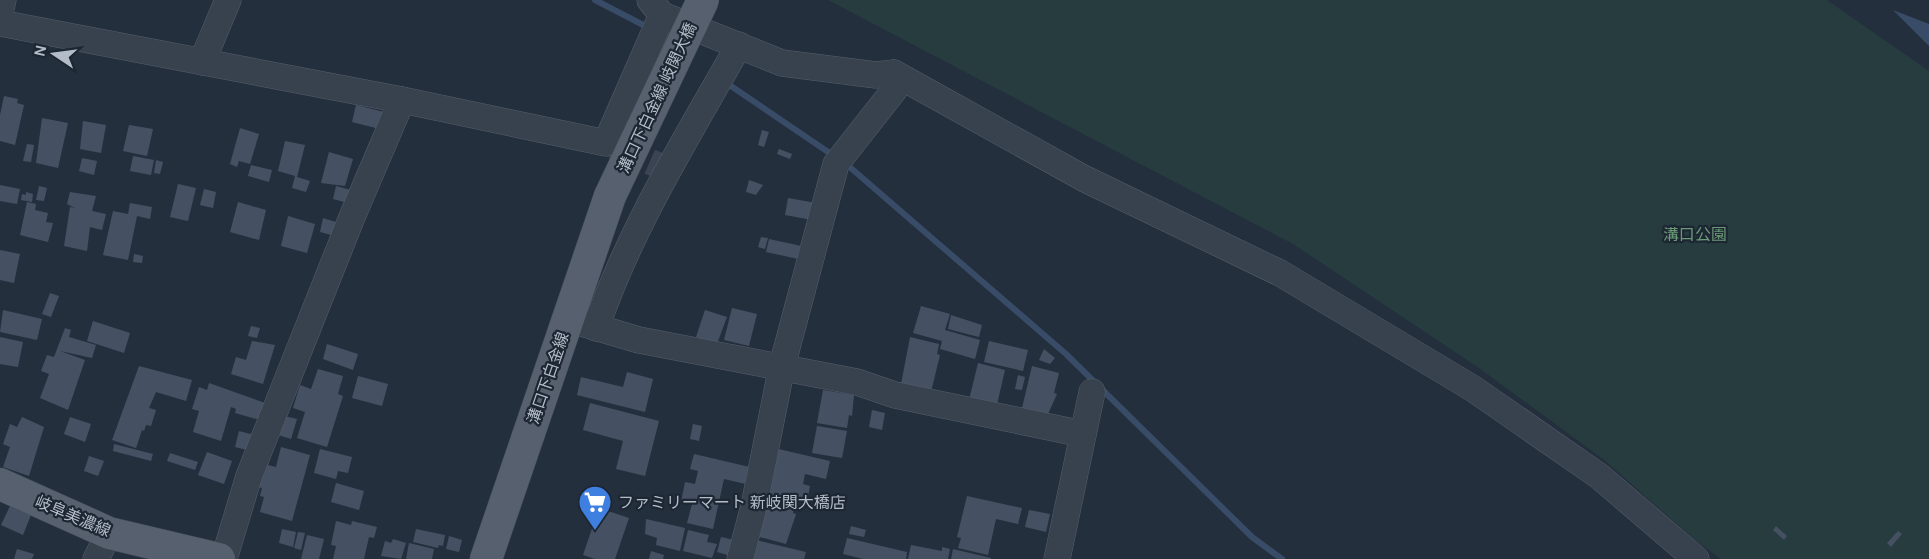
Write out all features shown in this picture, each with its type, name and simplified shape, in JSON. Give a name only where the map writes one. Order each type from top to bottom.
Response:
[{"type":"main road","name":"溝口下白金線 岐関大橋","points":[[610,196],[704,0]]},
{"type":"main road","name":"溝口下白金線","points":[[486,559],[582,323],[610,196]]},
{"type":"main road","name":"岐阜美濃線","points":[[0,484],[103,546],[219,559]]},
{"type":"street","points":[[0,13],[3,0]]},
{"type":"street","points":[[202,62],[228,0]]},
{"type":"street","points":[[0,23],[402,100],[606,143],[656,7],[782,63],[876,75],[894,73],[1085,179],[1280,273],[1472,388],[1599,476],[1696,559]]},
{"type":"street","points":[[740,45],[669,170],[608,291],[582,323],[639,340],[782,366],[857,382],[895,395],[1083,434]]},
{"type":"street","points":[[740,559],[754,506],[782,366],[840,158],[895,89],[894,73]]},
{"type":"street","points":[[224,559],[249,476],[352,217],[402,100]]},
{"type":"street","points":[[1057,559],[1092,392]]},
{"type":"green space","name":"溝口公園","points":[[828,0],[1827,0],[1929,71],[1929,559],[1721,559],[1694,539],[1603,459],[1479,368],[1293,244]]},
{"type":"water","points":[[1893,10],[1929,24],[1929,46]]},
{"type":"building","points":[[4,96],[18,99],[17,103],[24,105],[15,145],[0,141],[0,115]]},
{"type":"building","points":[[356,105],[384,112],[380,129],[352,122]]},
{"type":"building","points":[[42,118],[68,123],[58,168],[36,163]]},
{"type":"building","points":[[83,121],[106,125],[101,153],[80,149]]},
{"type":"building","points":[[129,125],[153,129],[147,156],[123,151]]},
{"type":"building","points":[[240,128],[259,134],[250,164],[239,161],[237,167],[230,164]]},
{"type":"building","points":[[762,130],[769,132],[764,147],[758,145]]},
{"type":"building","points":[[285,141],[305,145],[297,177],[310,181],[306,192],[292,188],[295,176],[278,171]]},
{"type":"building","points":[[27,144],[34,145],[31,162],[23,161]]},
{"type":"building","points":[[779,149],[792,154],[790,159],[777,154]]},
{"type":"building","points":[[329,152],[353,159],[345,186],[321,183]]},
{"type":"building","points":[[133,156],[154,160],[151,175],[130,171]]},
{"type":"building","points":[[82,158],[97,161],[94,175],[79,171]]},
{"type":"building","points":[[156,160],[163,162],[160,174],[154,173]]},
{"type":"building","points":[[251,165],[272,170],[269,182],[248,176]]},
{"type":"building","points":[[749,180],[763,185],[756,195],[746,192]]},
{"type":"building","points":[[178,184],[196,188],[188,221],[170,217]]},
{"type":"building","points":[[0,185],[20,189],[17,204],[0,201]]},
{"type":"building","points":[[39,186],[47,188],[44,201],[36,200]]},
{"type":"building","points":[[336,186],[351,190],[348,203],[333,199]]},
{"type":"building","points":[[204,189],[216,192],[213,208],[200,205]]},
{"type":"building","points":[[26,192],[33,194],[32,202],[21,200],[22,194],[26,195]]},
{"type":"building","points":[[70,192],[96,196],[92,211],[106,214],[102,230],[90,227],[87,251],[64,246],[70,207],[75,208],[67,204]]},
{"type":"building","points":[[788,198],[816,203],[812,220],[785,215]]},
{"type":"building","points":[[27,202],[36,204],[35,210],[48,213],[46,222],[53,223],[48,242],[20,235]]},
{"type":"building","points":[[238,202],[266,210],[259,240],[230,232]]},
{"type":"building","points":[[130,203],[152,207],[150,219],[137,216],[128,260],[103,255],[113,211],[128,214]]},
{"type":"building","points":[[288,216],[315,224],[307,253],[281,246]]},
{"type":"building","points":[[323,218],[339,223],[335,236],[320,232]]},
{"type":"building","points":[[761,237],[768,238],[765,249],[758,247]]},
{"type":"building","points":[[769,239],[806,247],[803,260],[766,252]]},
{"type":"building","points":[[0,250],[20,254],[14,283],[0,280]]},
{"type":"building","points":[[134,254],[143,256],[142,263],[133,262]]},
{"type":"building","points":[[50,293],[59,296],[51,317],[42,314]]},
{"type":"building","points":[[921,306],[950,314],[945,330],[980,340],[975,359],[940,349],[942,341],[913,333]]},
{"type":"building","points":[[732,308],[757,314],[749,346],[724,340]]},
{"type":"building","points":[[3,310],[42,319],[37,340],[0,332]]},
{"type":"building","points":[[705,310],[727,317],[717,344],[696,337]]},
{"type":"building","points":[[951,315],[982,325],[979,337],[948,329]]},
{"type":"building","points":[[93,321],[130,333],[124,353],[87,341]]},
{"type":"building","points":[[251,326],[260,328],[257,338],[248,336]]},
{"type":"building","points":[[65,328],[71,330],[69,337],[96,345],[92,358],[60,351],[85,360],[68,410],[40,398],[49,374],[41,371],[47,355],[54,357]]},
{"type":"building","points":[[0,337],[23,342],[18,367],[0,364]]},
{"type":"building","points":[[910,337],[939,344],[937,354],[940,355],[931,392],[901,384]]},
{"type":"building","points":[[252,341],[275,345],[263,384],[231,374],[236,357],[246,360]]},
{"type":"building","points":[[989,341],[1028,350],[1023,371],[984,362]]},
{"type":"building","points":[[327,344],[358,354],[353,370],[323,359]]},
{"type":"building","points":[[1044,349],[1055,358],[1050,364],[1039,360]]},
{"type":"building","points":[[978,363],[1005,370],[996,409],[968,404]]},
{"type":"building","points":[[139,366],[192,380],[186,401],[156,392],[149,408],[156,410],[151,426],[146,425],[144,431],[142,430],[136,448],[112,440]]},
{"type":"building","points":[[1032,366],[1059,373],[1054,393],[1057,394],[1048,414],[1022,408]]},
{"type":"building","points":[[318,369],[343,376],[338,394],[343,396],[327,447],[297,438],[305,412],[293,408],[300,385],[311,389]]},
{"type":"building","points":[[627,372],[653,379],[645,412],[577,395],[581,377],[623,387]]},
{"type":"building","points":[[1018,375],[1025,377],[1022,390],[1015,389]]},
{"type":"building","points":[[358,376],[388,384],[382,406],[352,398]]},
{"type":"building","points":[[209,383],[265,403],[260,420],[235,413],[236,409],[231,407],[221,441],[193,432],[199,411],[192,409],[199,387],[207,390]]},
{"type":"building","points":[[823,390],[854,395],[852,416],[849,415],[847,428],[817,423]]},
{"type":"building","points":[[590,403],[659,421],[645,476],[616,469],[623,441],[583,430]]},
{"type":"building","points":[[872,410],[885,413],[882,430],[869,427]]},
{"type":"building","points":[[280,415],[297,419],[291,439],[275,434]]},
{"type":"building","points":[[22,417],[44,427],[29,476],[3,467],[10,447],[3,444],[10,424],[17,427]]},
{"type":"building","points":[[70,417],[91,424],[85,442],[64,434]]},
{"type":"building","points":[[693,424],[702,426],[699,441],[690,439]]},
{"type":"building","points":[[817,426],[847,431],[842,458],[812,453]]},
{"type":"building","points":[[239,431],[254,435],[247,450],[235,447]]},
{"type":"building","points":[[114,444],[153,454],[151,461],[113,451]]},
{"type":"building","points":[[281,447],[310,455],[292,521],[260,512],[264,497],[260,496],[262,488],[258,487],[264,464],[276,467]]},
{"type":"building","points":[[774,448],[830,461],[826,479],[805,474],[803,484],[810,486],[807,502],[797,499],[793,513],[796,514],[786,544],[756,536]]},
{"type":"building","points":[[320,449],[352,457],[348,473],[338,471],[336,479],[314,473]]},
{"type":"building","points":[[207,452],[232,461],[224,484],[198,475]]},
{"type":"building","points":[[170,453],[198,462],[195,470],[167,461]]},
{"type":"building","points":[[694,454],[754,468],[750,485],[724,479],[713,529],[687,523],[692,504],[681,502],[685,482],[695,484],[698,471],[690,469]]},
{"type":"building","points":[[89,456],[104,461],[98,476],[84,471]]},
{"type":"building","points":[[336,483],[364,491],[359,510],[331,502]]},
{"type":"building","points":[[967,496],[1022,508],[1018,524],[996,519],[988,555],[958,548],[961,538],[957,537]]},
{"type":"building","points":[[10,506],[31,515],[23,535],[1,525]]},
{"type":"building","points":[[599,508],[629,518],[615,559],[595,559],[583,555]]},
{"type":"building","points":[[1029,510],[1050,514],[1046,532],[1025,527]]},
{"type":"building","points":[[646,519],[685,528],[680,551],[656,545],[657,538],[645,534]]},
{"type":"building","points":[[336,521],[351,525],[352,521],[377,527],[374,538],[369,537],[364,559],[333,559],[336,546],[331,545]]},
{"type":"building","points":[[851,526],[866,530],[864,537],[849,534]]},
{"type":"building","points":[[1776,526],[1787,536],[1784,540],[1773,530]]},
{"type":"building","points":[[282,529],[296,532],[293,547],[279,543]]},
{"type":"building","points":[[416,529],[445,535],[443,546],[439,545],[438,548],[413,542]]},
{"type":"building","points":[[688,530],[709,535],[707,542],[717,544],[712,558],[683,551]]},
{"type":"building","points":[[1898,531],[1902,534],[1891,547],[1887,543]]},
{"type":"building","points":[[298,532],[305,533],[301,550],[294,548]]},
{"type":"building","points":[[307,535],[324,539],[319,559],[301,559]]},
{"type":"building","points":[[449,536],[462,540],[459,552],[446,549]]},
{"type":"building","points":[[721,537],[734,540],[731,556],[717,552]]},
{"type":"building","points":[[847,538],[907,552],[906,559],[863,559],[843,554]]},
{"type":"building","points":[[393,539],[406,543],[401,559],[381,556],[385,541],[391,543]]},
{"type":"building","points":[[752,539],[806,552],[804,559],[748,559]]},
{"type":"building","points":[[409,543],[434,549],[432,559],[406,559]]},
{"type":"building","points":[[911,545],[942,551],[942,547],[950,549],[948,559],[908,559]]},
{"type":"building","points":[[17,549],[34,554],[32,559],[14,559]]},
{"type":"building","points":[[953,549],[991,558],[991,559],[951,559]]},
{"type":"building","points":[[651,551],[664,555],[663,559],[649,559]]},
{"type":"waterway","points":[[595,0],[651,29]]},
{"type":"waterway","points":[[728,84],[834,156]]},
{"type":"waterway","points":[[845,163],[1066,354],[1252,537],[1282,559]]},
{"type":"tunnel","points":[[614,146],[669,170]]},
{"type":"place","name":"ファミリーマート 新岐関大橋店","points":[[595,531]]}]
